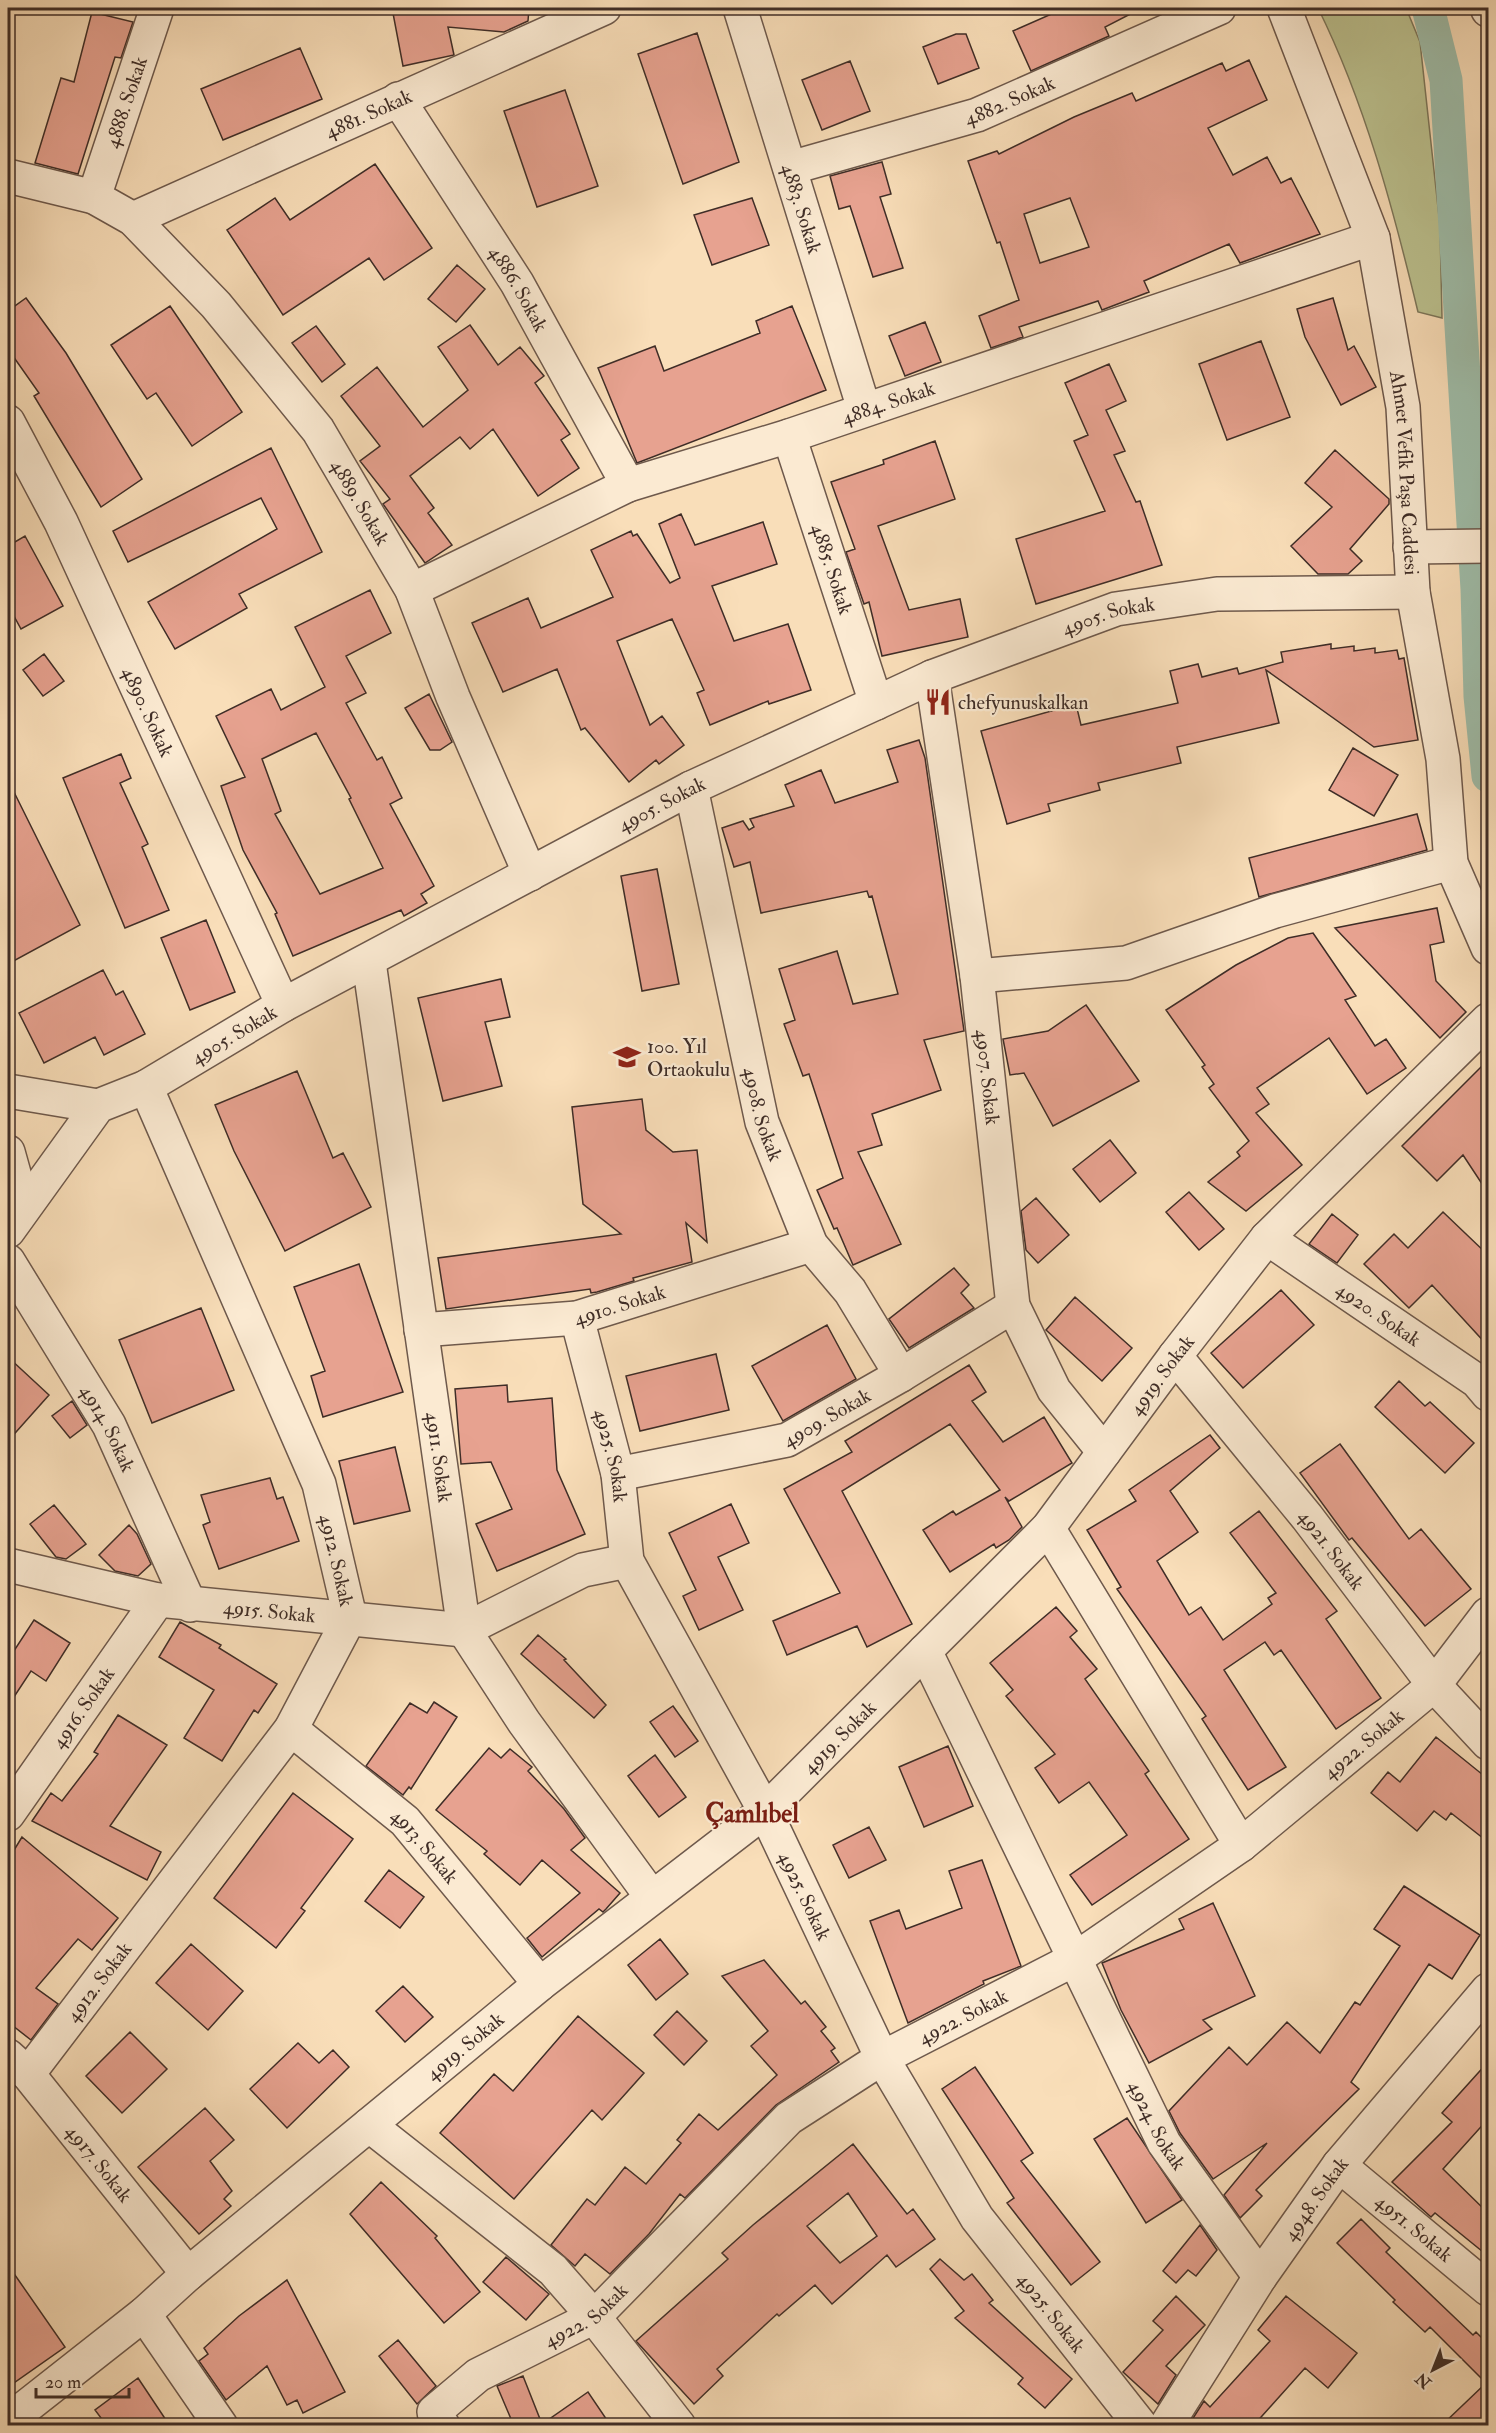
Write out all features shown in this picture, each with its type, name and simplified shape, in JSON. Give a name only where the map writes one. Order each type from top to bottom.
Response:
[{"type":"street","name":"4888. Sokak","points":[[94,197],[157,8]]},
{"type":"street","name":"4881. Sokak","points":[[133,219],[604,8]]},
{"type":"street","name":"4883. Sokak","points":[[740,8],[864,409]]},
{"type":"street","name":"4882. Sokak","points":[[790,168],[977,115],[1219,8]]},
{"type":"street","name":"Ahmet Vefik Paşa Caddesi","points":[[1284,8],[1373,238],[1403,407],[1413,592],[1443,759],[1451,863],[1488,948]]},
{"type":"street","name":"4886. Sokak","points":[[398,99],[517,283],[628,485]]},
{"type":"street","points":[[8,176],[94,197]]},
{"type":"street","name":"4889. Sokak","points":[[94,197],[133,219],[216,305],[318,430],[412,590],[453,698],[530,873]]},
{"type":"street","name":"4884. Sokak","points":[[412,590],[628,485],[789,436],[1373,238]]},
{"type":"street","name":"4890. Sokak","points":[[8,422],[61,522],[283,1005]]},
{"type":"street","name":"4885. Sokak","points":[[789,436],[876,703]]},
{"type":"street","points":[[1410,547],[1479,546]]},
{"type":"street","name":"4905. Sokak","points":[[98,1106],[146,1087],[283,1005],[369,962],[691,788],[932,677],[1116,609],[1218,594],[1413,592]]},
{"type":"street","name":"4907. Sokak","points":[[932,677],[977,976],[1013,1306],[1054,1390],[1104,1452]]},
{"type":"street","name":"4908. Sokak","points":[[691,788],[762,1122],[811,1245],[850,1291],[901,1375]]},
{"type":"street","points":[[977,976],[1126,963],[1275,911],[1451,863]]},
{"type":"street","name":"4911. Sokak","points":[[369,962],[464,1630],[524,1722],[651,1896]]},
{"type":"street","name":"4919. Sokak","points":[[8,2421],[144,2314],[188,2274],[540,1984],[651,1896],[765,1811],[1048,1528],[1175,1356],[1267,1238],[1488,1020]]},
{"type":"street","name":"4912. Sokak","points":[[18,2065],[291,1729],[351,1617],[319,1484],[146,1087]]},
{"type":"street","points":[[8,1091],[98,1106],[15,1219]]},
{"type":"street","points":[[8,1152],[15,1219]]},
{"type":"street","name":"4920. Sokak","points":[[1267,1238],[1477,1381],[1488,1394]]},
{"type":"street","name":"4910. Sokak","points":[[421,1330],[577,1318],[811,1245]]},
{"type":"street","name":"4914. Sokak","points":[[8,1261],[109,1425],[174,1603]]},
{"type":"street","name":"4909. Sokak","points":[[618,1474],[787,1440],[901,1375],[1013,1306]]},
{"type":"street","name":"4925. Sokak","points":[[577,1318],[618,1474],[627,1561],[765,1811],[882,2058],[977,2218],[1141,2426]]},
{"type":"street","name":"4921. Sokak","points":[[1175,1356],[1307,1517],[1434,1685],[1488,1743]]},
{"type":"street","points":[[1048,1528],[1241,1845]]},
{"type":"street","points":[[464,1630],[583,1570],[627,1561]]},
{"type":"street","name":"4915. Sokak","points":[[8,1565],[174,1603],[351,1617],[464,1630]]},
{"type":"street","name":"4916. Sokak","points":[[8,1814],[174,1603]]},
{"type":"street","name":"4922. Sokak","points":[[439,2419],[478,2375],[594,2317],[789,2118],[882,2058],[1075,1959],[1241,1845],[1434,1685],[1488,1614]]},
{"type":"street","name":"4924. Sokak","points":[[925,1651],[1164,2143],[1260,2277]]},
{"type":"street","name":"4913. Sokak","points":[[291,1729],[405,1821],[540,1984]]},
{"type":"street","name":"4948. Sokak","points":[[1166,2426],[1260,2277],[1339,2165],[1488,1990]]},
{"type":"street","name":"4917. Sokak","points":[[18,2065],[188,2274]]},
{"type":"street","points":[[369,2125],[553,2270],[594,2317],[678,2426]]},
{"type":"street","name":"4951. Sokak","points":[[1339,2165],[1488,2289]]},
{"type":"street","points":[[144,2314],[221,2426]]},
{"type":"green space","points":[[1318,8],[1406,8],[1420,42],[1440,226],[1442,318],[1418,312],[1364,119],[1335,44]]},
{"type":"building","points":[[392,8],[529,8],[528,21],[504,32],[448,27],[454,55],[403,66]]},
{"type":"building","points":[[1065,8],[1142,8],[1105,27],[1109,36],[1031,71],[1013,31]]},
{"type":"building","points":[[92,12],[133,22],[121,58],[115,57],[78,174],[35,163],[61,78],[74,82]]},
{"type":"building","points":[[697,33],[739,162],[683,184],[638,54]]},
{"type":"building","points":[[956,34],[966,34],[979,68],[938,84],[923,47]]},
{"type":"building","points":[[300,48],[322,99],[223,140],[201,89]]},
{"type":"building","points":[[1249,60],[1267,100],[1208,128],[1233,175],[1267,157],[1281,183],[1291,178],[1320,234],[1240,263],[1229,244],[1144,281],[1149,292],[1102,310],[1098,301],[1019,327],[1023,337],[991,348],[979,316],[1019,300],[1000,242],[997,243],[968,161],[997,151],[999,154],[1074,117],[1132,93],[1136,101],[1222,63],[1226,71]],"holes":[[[1070,198],[1089,247],[1040,263],[1024,214]]]},
{"type":"building","points":[[850,61],[870,111],[822,130],[802,80]]},
{"type":"building","points":[[565,90],[598,186],[537,207],[504,111]]},
{"type":"building","points":[[882,162],[891,194],[880,197],[903,268],[873,277],[850,206],[839,209],[830,176]]},
{"type":"building","points":[[375,164],[432,248],[384,280],[369,258],[283,315],[227,230],[275,198],[290,220]]},
{"type":"building","points":[[752,198],[769,245],[712,265],[694,215]]},
{"type":"building","points":[[457,265],[485,289],[456,322],[428,299]]},
{"type":"building","points":[[26,298],[66,353],[142,479],[101,507],[34,396],[39,393],[8,349],[8,311]]},
{"type":"building","points":[[1333,298],[1348,350],[1354,346],[1376,387],[1341,405],[1305,337],[1297,309]]},
{"type":"building","points":[[170,306],[242,412],[192,446],[156,393],[147,399],[111,345]]},
{"type":"building","points":[[792,306],[826,390],[637,463],[598,368],[655,346],[664,371],[760,333],[756,321]]},
{"type":"building","points":[[925,322],[941,362],[905,376],[889,336]]},
{"type":"building","points":[[470,325],[498,365],[520,347],[544,376],[535,383],[570,434],[561,440],[579,468],[538,496],[493,429],[470,449],[460,437],[410,476],[434,508],[428,513],[452,545],[425,563],[383,504],[390,499],[360,461],[380,446],[341,396],[377,367],[423,427],[468,390],[438,347]]},
{"type":"building","points":[[316,326],[345,364],[322,382],[292,343]]},
{"type":"building","points":[[1261,341],[1290,417],[1227,440],[1199,364]]},
{"type":"building","points":[[1109,364],[1126,401],[1106,410],[1125,451],[1114,455],[1136,502],[1140,501],[1162,565],[1036,604],[1016,539],[1105,511],[1074,441],[1088,435],[1065,383]]},
{"type":"building","points":[[935,441],[955,499],[878,526],[909,610],[960,599],[968,637],[882,656],[869,602],[864,604],[846,552],[855,549],[831,482],[884,464],[883,460]]},
{"type":"building","points":[[271,448],[322,552],[239,594],[247,608],[175,649],[148,602],[277,529],[261,498],[128,562],[113,531]]},
{"type":"building","points":[[1335,450],[1389,499],[1389,504],[1350,549],[1362,561],[1348,574],[1318,574],[1291,546],[1332,507],[1305,483]]},
{"type":"building","points":[[681,514],[695,545],[763,522],[777,564],[712,586],[734,641],[788,624],[811,690],[769,704],[768,701],[710,725],[697,693],[704,690],[672,619],[617,641],[650,725],[662,716],[684,745],[659,764],[656,760],[629,782],[585,728],[581,730],[557,669],[503,692],[472,623],[528,598],[541,628],[613,597],[591,550],[631,531],[633,536],[637,534],[670,583],[680,578],[659,524]]},
{"type":"building","points":[[25,536],[63,606],[21,629],[8,605],[8,546]]},
{"type":"building","points":[[370,590],[391,633],[346,656],[366,693],[346,703],[377,760],[382,757],[402,798],[390,804],[434,886],[421,894],[427,903],[404,916],[401,910],[293,956],[275,914],[277,913],[243,850],[221,786],[245,777],[216,716],[271,689],[281,710],[325,687],[295,627]],"holes":[[[316,733],[351,798],[349,799],[383,868],[320,894],[275,814],[281,811],[262,759]]]},
{"type":"building","points":[[1331,644],[1331,649],[1354,646],[1354,651],[1375,648],[1375,653],[1397,650],[1399,659],[1404,658],[1418,740],[1374,747],[1266,670],[1279,723],[1177,747],[1181,763],[1098,783],[1100,790],[1048,804],[1050,811],[1007,824],[981,731],[1076,704],[1081,725],[1178,703],[1170,671],[1198,664],[1202,677],[1237,668],[1239,674],[1283,662],[1281,652]]},
{"type":"building","points":[[44,654],[64,681],[43,696],[23,670]]},
{"type":"building","points":[[429,694],[452,742],[440,750],[430,750],[405,708]]},
{"type":"building","points":[[919,740],[925,758],[964,1031],[924,1040],[941,1090],[872,1114],[882,1145],[858,1152],[901,1244],[853,1265],[817,1190],[843,1178],[809,1074],[803,1076],[784,1024],[795,1020],[779,969],[837,951],[853,1004],[898,994],[872,896],[869,897],[867,891],[761,913],[750,862],[734,867],[722,828],[743,821],[749,830],[754,827],[750,819],[794,806],[785,785],[821,770],[835,803],[898,782],[887,750]]},
{"type":"building","points":[[1353,748],[1398,775],[1374,816],[1329,790]]},
{"type":"building","points":[[121,754],[131,778],[120,783],[148,844],[142,847],[169,910],[125,928],[63,778]]},
{"type":"building","points":[[8,780],[80,925],[8,964]]},
{"type":"building","points":[[1417,814],[1427,850],[1259,897],[1249,858]]},
{"type":"building","points":[[657,869],[679,984],[642,991],[621,876]]},
{"type":"building","points":[[1437,908],[1444,942],[1430,945],[1436,981],[1466,1012],[1440,1038],[1335,928]]},
{"type":"building","points":[[206,920],[235,992],[190,1010],[161,938]]},
{"type":"building","points":[[1313,933],[1356,996],[1345,1000],[1375,1046],[1386,1039],[1406,1068],[1367,1094],[1329,1038],[1257,1088],[1269,1104],[1256,1113],[1302,1165],[1246,1211],[1208,1182],[1240,1156],[1237,1152],[1249,1141],[1209,1088],[1214,1084],[1202,1067],[1205,1065],[1166,1010],[1236,965],[1288,938]]},
{"type":"building","points":[[103,970],[116,995],[123,991],[145,1034],[104,1055],[95,1037],[44,1063],[19,1013]]},
{"type":"building","points":[[501,979],[510,1017],[485,1022],[502,1086],[443,1101],[418,998]]},
{"type":"building","points":[[1086,1005],[1139,1081],[1053,1126],[1024,1073],[1010,1075],[1003,1039],[1048,1031]]},
{"type":"building","points":[[1488,1060],[1488,1193],[1463,1155],[1437,1181],[1402,1146]]},
{"type":"building","points":[[297,1071],[333,1158],[343,1153],[371,1207],[285,1251],[234,1151],[215,1105]]},
{"type":"building","points":[[642,1099],[646,1130],[673,1152],[697,1150],[707,1242],[686,1223],[692,1262],[633,1278],[634,1281],[597,1292],[591,1293],[590,1289],[446,1309],[438,1258],[621,1234],[583,1204],[572,1107]]},
{"type":"building","points":[[1110,1140],[1136,1173],[1100,1202],[1073,1169]]},
{"type":"building","points":[[1189,1192],[1224,1229],[1199,1250],[1166,1212]]},
{"type":"building","points":[[1036,1198],[1069,1235],[1038,1263],[1026,1250],[1021,1211]]},
{"type":"building","points":[[1443,1212],[1488,1255],[1488,1346],[1432,1285],[1409,1308],[1364,1264],[1394,1234],[1408,1248]]},
{"type":"building","points":[[1332,1214],[1358,1235],[1337,1263],[1309,1244]]},
{"type":"building","points":[[359,1264],[403,1392],[323,1417],[311,1376],[325,1371],[294,1287]]},
{"type":"building","points":[[954,1268],[969,1285],[961,1293],[974,1308],[909,1348],[889,1319]]},
{"type":"building","points":[[1281,1290],[1314,1325],[1243,1388],[1211,1353]]},
{"type":"building","points":[[1075,1297],[1132,1348],[1102,1381],[1046,1330]]},
{"type":"building","points":[[201,1308],[234,1390],[152,1423],[119,1340]]},
{"type":"building","points":[[827,1325],[856,1379],[783,1421],[752,1366]]},
{"type":"building","points":[[716,1354],[729,1410],[640,1431],[626,1376]]},
{"type":"building","points":[[8,1357],[49,1395],[8,1441]]},
{"type":"building","points":[[969,1365],[986,1392],[972,1401],[1003,1442],[1044,1417],[1072,1463],[1009,1501],[1005,1497],[1022,1527],[1009,1540],[996,1548],[994,1544],[950,1572],[923,1530],[953,1511],[956,1515],[1000,1490],[950,1424],[842,1491],[912,1624],[867,1647],[857,1626],[787,1655],[773,1621],[840,1593],[784,1489],[852,1452],[845,1441]]},
{"type":"building","points":[[1399,1381],[1425,1406],[1430,1402],[1474,1443],[1445,1473],[1375,1407]]},
{"type":"building","points":[[507,1385],[508,1402],[552,1398],[557,1470],[585,1534],[497,1571],[476,1524],[512,1509],[491,1462],[461,1464],[455,1389]]},
{"type":"building","points":[[72,1401],[87,1425],[70,1438],[52,1416]]},
{"type":"building","points":[[1210,1435],[1220,1448],[1170,1491],[1198,1532],[1157,1561],[1189,1615],[1201,1607],[1223,1640],[1272,1604],[1268,1598],[1276,1593],[1230,1533],[1259,1511],[1337,1611],[1326,1619],[1381,1698],[1336,1729],[1281,1650],[1274,1655],[1265,1642],[1224,1670],[1286,1767],[1248,1790],[1202,1719],[1206,1716],[1117,1589],[1121,1587],[1087,1530],[1136,1501],[1129,1490]]},
{"type":"building","points":[[1340,1444],[1409,1539],[1421,1529],[1471,1589],[1425,1626],[1352,1538],[1349,1540],[1300,1473]]},
{"type":"building","points":[[395,1447],[410,1511],[354,1524],[339,1461]]},
{"type":"building","points":[[270,1478],[277,1499],[283,1497],[299,1541],[219,1569],[203,1525],[210,1522],[201,1495]]},
{"type":"building","points":[[731,1504],[749,1543],[718,1557],[743,1610],[699,1630],[683,1596],[696,1590],[669,1533]]},
{"type":"building","points":[[54,1505],[86,1544],[66,1559],[56,1557],[30,1524]]},
{"type":"building","points":[[129,1525],[137,1534],[151,1564],[138,1576],[115,1571],[99,1555]]},
{"type":"building","points":[[1056,1607],[1077,1631],[1070,1637],[1097,1669],[1085,1679],[1149,1771],[1145,1774],[1189,1839],[1092,1905],[1070,1875],[1127,1835],[1089,1782],[1059,1803],[1035,1768],[1055,1754],[1006,1696],[1013,1690],[990,1663]]},
{"type":"building","points":[[34,1620],[70,1643],[46,1681],[31,1671],[8,1706],[8,1660]]},
{"type":"building","points":[[180,1622],[221,1645],[219,1648],[277,1684],[258,1713],[254,1710],[222,1761],[184,1738],[214,1690],[159,1657]]},
{"type":"building","points":[[538,1635],[566,1659],[564,1660],[606,1705],[594,1718],[521,1654]]},
{"type":"building","points":[[434,1702],[457,1717],[411,1789],[409,1787],[403,1795],[366,1766],[410,1703],[427,1713]]},
{"type":"building","points":[[673,1706],[698,1741],[675,1757],[650,1722]]},
{"type":"building","points":[[118,1715],[167,1745],[110,1826],[161,1852],[147,1880],[32,1821],[51,1793],[62,1801],[98,1754],[94,1752]]},
{"type":"building","points":[[1436,1737],[1488,1779],[1488,1842],[1451,1813],[1446,1820],[1434,1811],[1417,1831],[1371,1793],[1388,1772],[1400,1782]]},
{"type":"building","points":[[948,1746],[973,1806],[924,1827],[899,1767]]},
{"type":"building","points":[[489,1748],[501,1758],[510,1749],[532,1767],[528,1771],[564,1809],[585,1838],[571,1850],[620,1893],[603,1912],[599,1909],[542,1957],[527,1938],[580,1893],[542,1860],[520,1885],[484,1854],[487,1851],[436,1810]]},
{"type":"building","points":[[655,1755],[686,1797],[659,1817],[628,1776]]},
{"type":"building","points":[[293,1793],[353,1839],[301,1908],[305,1911],[276,1948],[214,1898]]},
{"type":"building","points":[[869,1827],[886,1860],[849,1878],[833,1845]]},
{"type":"building","points":[[22,1837],[118,1918],[92,1950],[78,1939],[36,1988],[58,2004],[31,2040],[8,2022],[8,1860]]},
{"type":"building","points":[[982,1860],[1021,1966],[983,1981],[984,1984],[908,2023],[870,1921],[899,1910],[906,1929],[962,1908],[949,1871]]},
{"type":"building","points":[[389,1870],[424,1897],[400,1928],[365,1901]]},
{"type":"building","points":[[1404,1886],[1480,1935],[1452,1979],[1429,1964],[1351,2082],[1359,2089],[1256,2190],[1262,2196],[1240,2218],[1224,2195],[1267,2143],[1213,2179],[1180,2133],[1169,2111],[1229,2047],[1247,2065],[1287,2022],[1320,2053],[1355,2002],[1360,2005],[1400,1946],[1374,1929]]},
{"type":"building","points":[[1213,1903],[1255,1996],[1203,2020],[1212,2029],[1149,2063],[1121,2010],[1102,1963],[1184,1929],[1179,1919]]},
{"type":"building","points":[[660,1939],[688,1974],[656,2000],[628,1965]]},
{"type":"building","points":[[191,1944],[243,1991],[208,2030],[156,1983]]},
{"type":"building","points":[[764,1960],[801,2004],[805,2001],[826,2027],[821,2031],[835,2048],[831,2051],[839,2062],[776,2105],[685,2198],[680,2194],[649,2234],[610,2274],[585,2254],[575,2266],[551,2245],[587,2199],[595,2205],[625,2167],[646,2184],[681,2143],[677,2140],[699,2114],[718,2130],[777,2075],[751,2046],[768,2031],[722,1976]]},
{"type":"building","points":[[403,1986],[433,2017],[405,2042],[376,2011]]},
{"type":"building","points":[[677,2011],[707,2041],[684,2065],[654,2035]]},
{"type":"building","points":[[578,2016],[644,2073],[602,2120],[592,2110],[514,2199],[440,2133],[494,2074],[513,2091]]},
{"type":"building","points":[[130,2032],[167,2069],[122,2113],[86,2076]]},
{"type":"building","points":[[298,2043],[319,2063],[333,2050],[349,2067],[287,2128],[250,2089]]},
{"type":"building","points":[[1488,2062],[1488,2119],[1443,2169],[1488,2213],[1488,2256],[1435,2213],[1431,2217],[1392,2182],[1452,2122],[1442,2113]]},
{"type":"building","points":[[975,2067],[1033,2153],[1021,2161],[1100,2262],[1071,2285],[1007,2203],[1014,2198],[942,2089]]},
{"type":"building","points":[[205,2108],[234,2140],[210,2161],[232,2191],[224,2199],[231,2206],[199,2234],[138,2167]]},
{"type":"building","points":[[1127,2118],[1182,2200],[1146,2223],[1094,2139]]},
{"type":"building","points":[[853,2144],[907,2214],[913,2209],[935,2239],[896,2267],[887,2255],[832,2304],[815,2285],[779,2316],[777,2314],[717,2369],[723,2376],[694,2404],[636,2341],[728,2259],[722,2253]],"holes":[[[848,2193],[877,2236],[840,2263],[807,2226]]]},
{"type":"building","points":[[381,2182],[437,2236],[435,2238],[480,2292],[444,2323],[350,2214]]},
{"type":"building","points":[[1361,2219],[1390,2248],[1386,2252],[1473,2335],[1476,2332],[1488,2344],[1488,2426],[1441,2426],[1486,2383],[1430,2327],[1425,2332],[1393,2302],[1395,2300],[1337,2243]]},
{"type":"building","points":[[1200,2225],[1217,2250],[1196,2276],[1188,2270],[1176,2283],[1163,2271]]},
{"type":"building","points":[[506,2257],[549,2294],[526,2320],[483,2282]]},
{"type":"building","points":[[940,2259],[964,2280],[972,2274],[993,2300],[989,2303],[1072,2379],[1045,2408],[1018,2384],[1023,2378],[955,2318],[964,2311],[930,2269]]},
{"type":"building","points":[[8,2265],[65,2347],[8,2387]]},
{"type":"building","points":[[287,2280],[345,2392],[303,2413],[297,2400],[287,2405],[267,2366],[226,2400],[199,2361],[208,2354],[204,2348],[239,2316]]},
{"type":"building","points":[[1176,2296],[1205,2325],[1166,2366],[1176,2375],[1158,2404],[1123,2372],[1163,2330],[1153,2321]]},
{"type":"building","points":[[1286,2296],[1357,2353],[1328,2388],[1305,2368],[1253,2426],[1188,2426],[1204,2401],[1210,2407],[1270,2341],[1258,2330]]},
{"type":"building","points":[[398,2340],[436,2386],[417,2404],[379,2356]]},
{"type":"building","points":[[523,2376],[542,2424],[588,2392],[611,2426],[514,2426],[497,2386]]},
{"type":"building","points":[[138,2378],[170,2426],[107,2426],[95,2410]]},
{"type":"waterway","points":[[1428,8],[1446,80],[1477,589],[1480,696],[1488,776]]},
{"type":"place","name":"chefyunuskalkan","points":[[938,702]]},
{"type":"place","name":"100. Yıl Ortaokulu","points":[[627,1057]]},
{"type":"district","name":"Çamlıbel","points":[[752,1813]]}]
